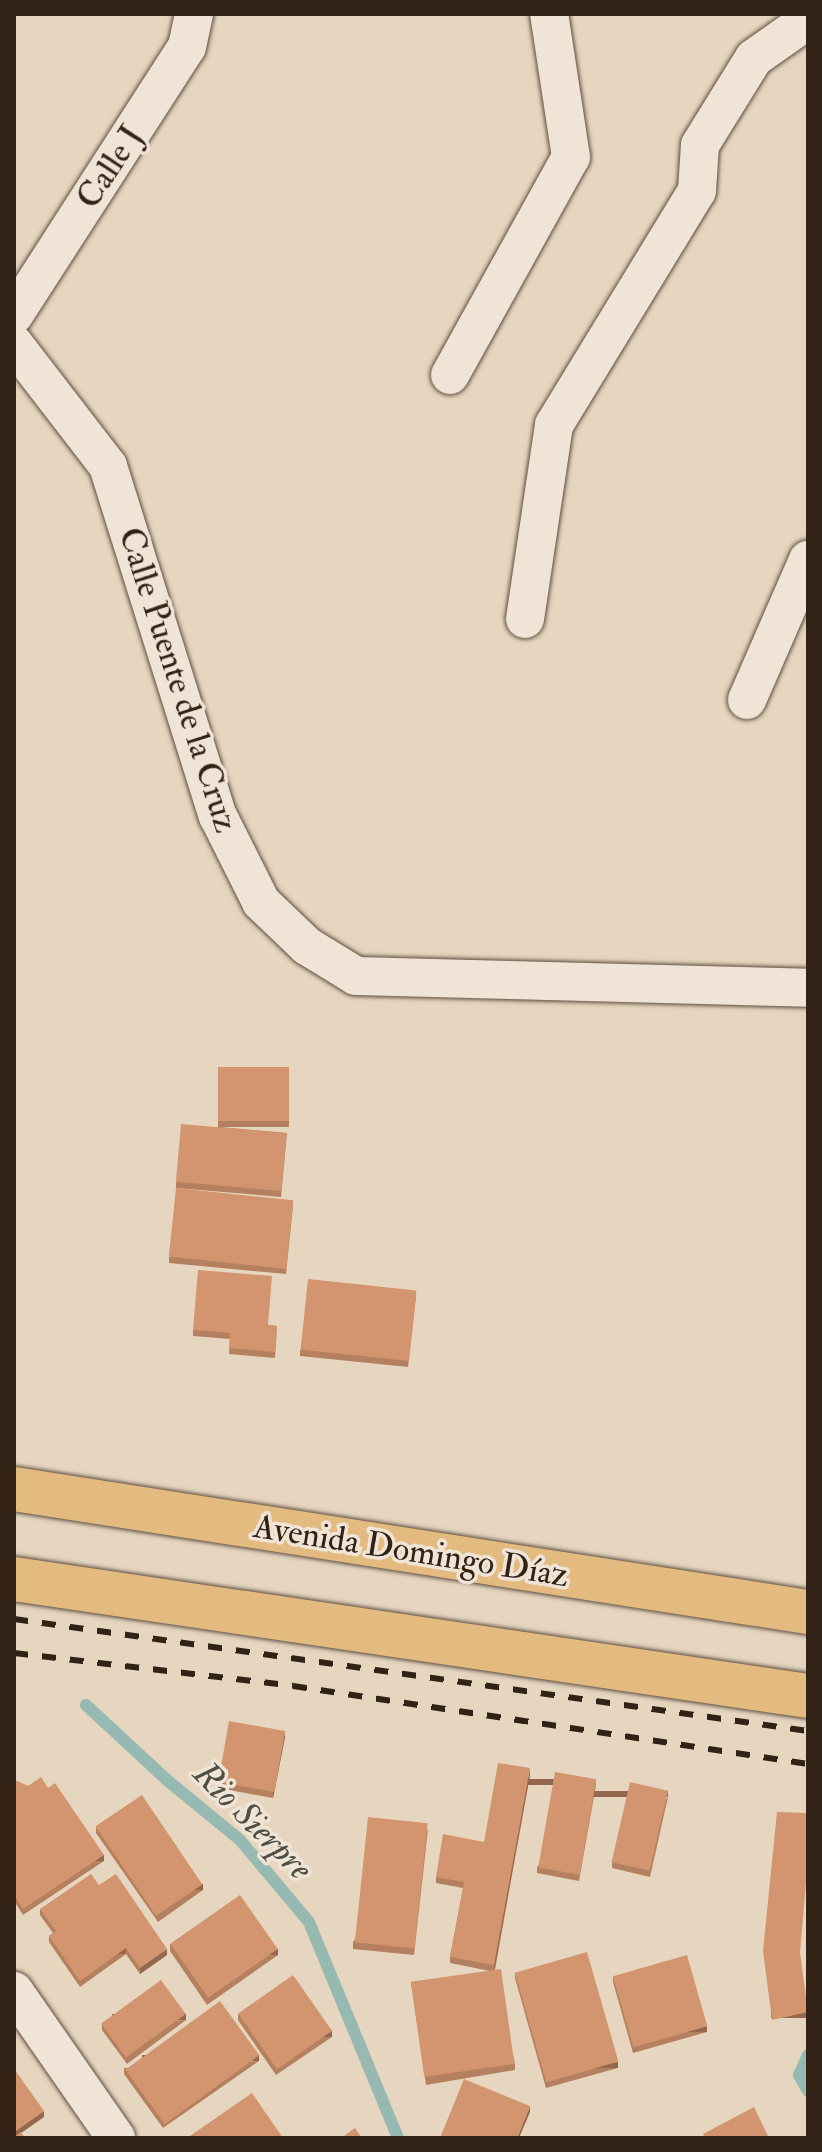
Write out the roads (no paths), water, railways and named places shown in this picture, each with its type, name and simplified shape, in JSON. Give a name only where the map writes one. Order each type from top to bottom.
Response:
[{"type":"main road","name":"Avenida Domingo Díaz","points":[[14,1489],[808,1612]]},
{"type":"main road","points":[[15,1580],[808,1696]]},
{"type":"street","name":"Calle J","points":[[14,315],[187,47],[194,14]]},
{"type":"street","points":[[450,375],[571,157],[549,14]]},
{"type":"street","points":[[525,619],[554,425],[697,191],[700,145],[746,70],[754,58],[808,20]]},
{"type":"street","name":"Calle Puente de la Cruz","points":[[14,344],[108,466],[218,816],[261,902],[307,946],[356,976],[808,988]]},
{"type":"street","points":[[747,700],[808,560]]},
{"type":"street","points":[[14,1991],[116,2138]]},
{"type":"waterway","name":"Rio Sierpre","points":[[86,1705],[167,1780],[240,1840],[309,1922],[398,2138]]},
{"type":"waterway","points":[[808,2055],[799,2075],[808,2091]]},
{"type":"railway","points":[[14,1619],[808,1731]]},
{"type":"railway","points":[[14,1653],[293,1686],[808,1764]]}]
